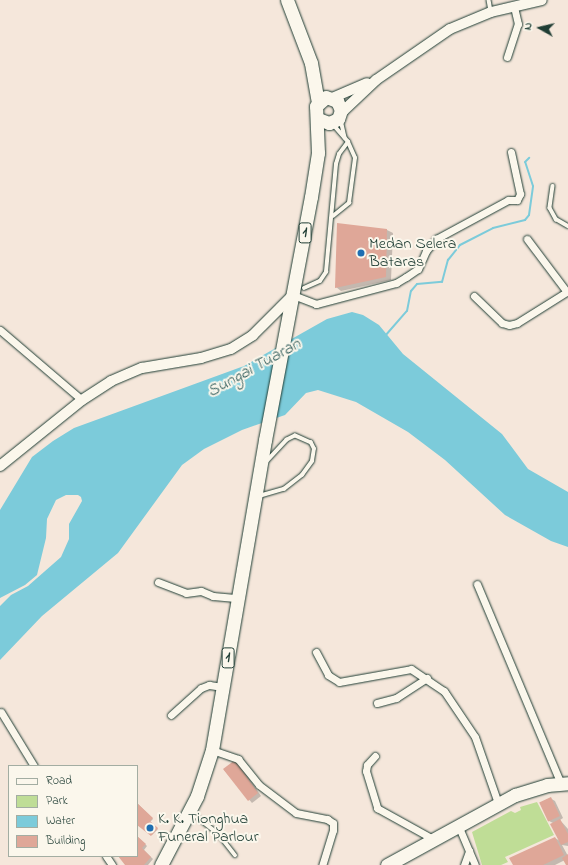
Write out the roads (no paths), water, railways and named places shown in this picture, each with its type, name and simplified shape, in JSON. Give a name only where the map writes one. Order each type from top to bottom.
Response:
[{"type":"highway","points":[[287,0],[313,70],[327,99],[340,105],[332,119]]},
{"type":"highway","name":"1","points":[[161,865],[189,812],[202,782],[212,750],[265,440],[290,313],[318,153],[332,119],[315,110],[327,99]]},
{"type":"highway","points":[[387,865],[498,803],[526,790],[564,784]]},
{"type":"street","points":[[332,119],[376,80],[438,36],[491,12],[542,0]]},
{"type":"street","points":[[507,57],[518,24],[514,6]]},
{"type":"street","points":[[327,99],[376,80]]},
{"type":"street","points":[[0,466],[82,400],[125,373],[201,358],[232,349],[253,335],[293,295],[316,304],[396,283],[406,277],[418,269],[426,251],[436,239],[508,200],[518,200],[520,194],[511,152]]},
{"type":"street","points":[[474,296],[502,323],[509,325],[517,323],[567,292],[527,240]]},
{"type":"street","points":[[0,330],[82,400]]},
{"type":"street","points":[[158,582],[186,593],[201,591],[213,596],[238,598]]},
{"type":"street","points":[[477,584],[564,784]]},
{"type":"street","points":[[316,652],[328,676],[339,682],[346,683],[411,668],[427,678],[451,697],[475,737],[498,803]]},
{"type":"street","points":[[377,703],[396,698],[427,678]]},
{"type":"street","points":[[171,715],[202,688],[209,685],[223,687]]},
{"type":"street","points":[[1,712],[33,765]]},
{"type":"street","points":[[212,750],[238,759],[259,784],[296,813],[327,819],[333,823],[333,830],[322,865]]},
{"type":"street","points":[[375,756],[366,771],[377,808],[433,839]]},
{"type":"street","points":[[458,825],[475,865]]},
{"type":"street","points":[[464,865],[470,851]]},
{"type":"lane","points":[[489,0],[491,12]]},
{"type":"lane","points":[[332,119],[347,140],[355,158],[349,204],[333,216]]},
{"type":"lane","points":[[332,119],[347,140]]},
{"type":"lane","points":[[304,288],[324,276],[333,216],[336,164],[339,154],[347,140]]},
{"type":"lane","points":[[553,186],[550,208],[556,219],[568,226]]},
{"type":"lane","points":[[256,497],[284,488],[302,475],[312,460],[314,449],[311,443],[295,436],[287,440],[268,464],[261,464]]},
{"type":"lane","points":[[189,812],[218,833],[235,855]]},
{"type":"water","name":"Sungai Tuaran","points":[[352,312],[363,315],[379,325],[403,354],[502,434],[528,469],[568,492],[568,547],[551,541],[505,515],[445,460],[408,432],[356,402],[318,390],[306,393],[285,415],[242,430],[204,449],[182,465],[118,553],[42,616],[0,660],[0,606],[11,595],[28,586],[61,557],[69,539],[69,524],[82,501],[81,497],[78,495],[66,495],[56,500],[47,519],[46,538],[37,575],[25,585],[0,598],[0,510],[32,457],[53,441],[74,428],[244,366],[327,319]]},
{"type":"waterway","points":[[385,336],[407,311],[411,291],[417,284],[442,282],[448,260],[460,245],[493,228],[525,220],[529,215],[533,186],[525,162],[529,158]]},
{"type":"place","name":"Medan Selera Bataras","points":[[361,253]]},
{"type":"place","name":"K. K. Tionghua Funeral Parlour","points":[[150,828]]}]
